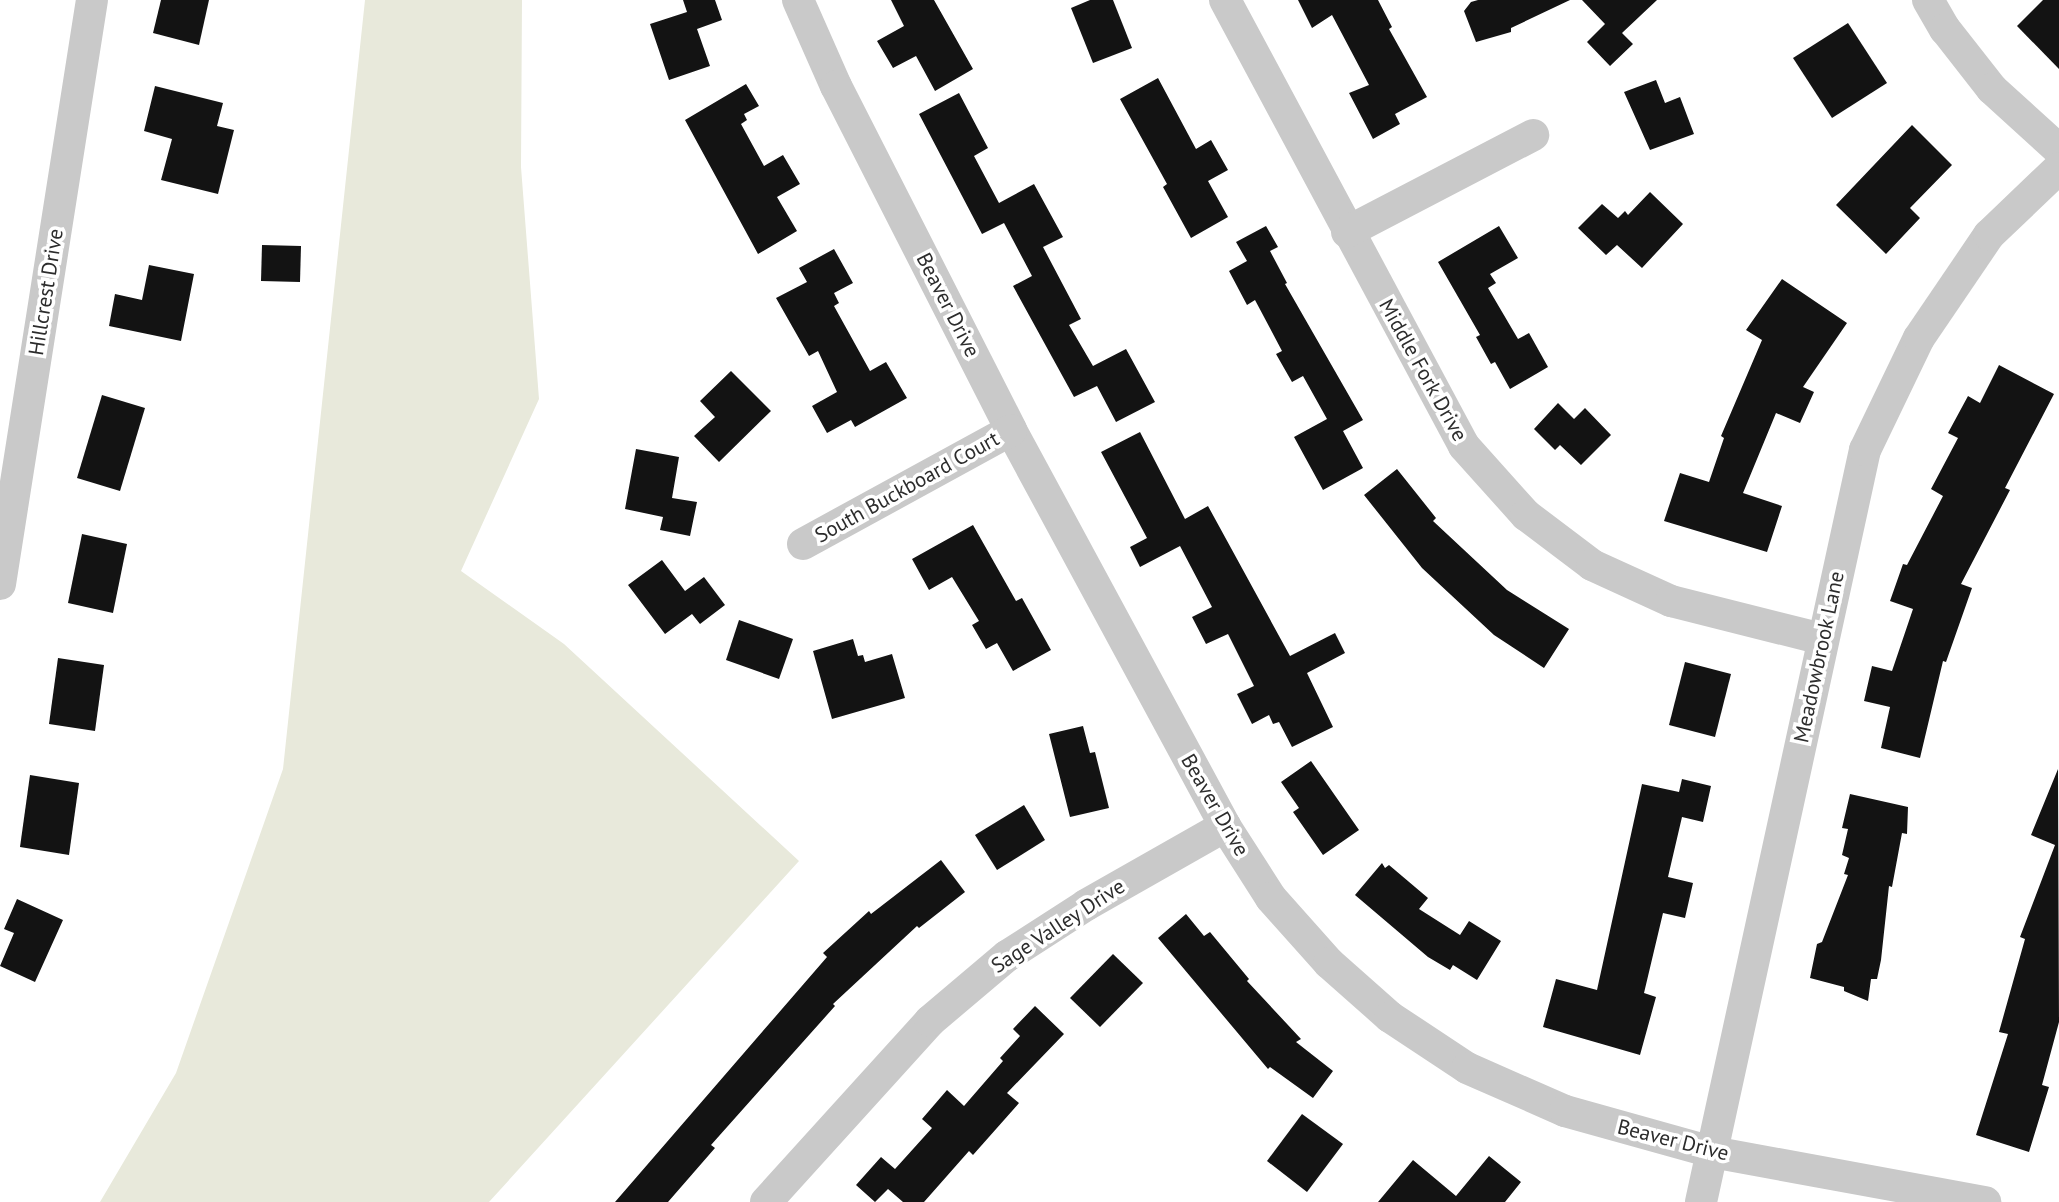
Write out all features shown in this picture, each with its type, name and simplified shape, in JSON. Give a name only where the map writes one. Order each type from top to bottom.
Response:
[{"type":"street","name":"Hillcrest Drive","points":[[0,584],[92,0]]},
{"type":"street","name":"Beaver Drive","points":[[798,0],[842,98],[1011,430],[1225,826],[1271,898],[1329,962],[1401,1024],[1467,1068],[1564,1111],[1712,1152],[1985,1202]]},
{"type":"street","name":"Middle Fork Drive","points":[[1225,0],[1464,446],[1526,515],[1592,565],[1671,601],[1822,639]]},
{"type":"street","points":[[1928,0],[1945,29],[1992,89],[2059,150]]},
{"type":"street","points":[[1347,232],[1533,135]]},
{"type":"street","name":"Meadowbrook Lane","points":[[1701,1202],[1865,450],[1919,338],[1989,235],[2059,168]]},
{"type":"street","name":"South Buckboard Court","points":[[803,544],[1011,430]]},
{"type":"street","name":"Sage Valley Drive","points":[[766,1202],[930,1021],[1007,956],[1086,905],[1225,826]]},
{"type":"shaded area","points":[[365,0],[522,0],[521,167],[539,399],[461,571],[564,644],[799,861],[489,1202],[100,1202],[176,1073],[283,769]]},
{"type":"building","points":[[161,0],[209,0],[199,45],[153,33]]},
{"type":"building","points":[[683,0],[715,0],[722,20],[697,29],[710,66],[669,80],[650,24],[687,12]]},
{"type":"building","points":[[891,0],[934,0],[973,69],[935,91],[916,56],[893,68],[877,41],[904,26]]},
{"type":"building","points":[[1090,0],[1113,0],[1132,48],[1093,63],[1071,8]]},
{"type":"building","points":[[1298,0],[1378,0],[1392,27],[1389,29],[1427,97],[1395,114],[1400,124],[1373,139],[1349,93],[1369,85],[1332,15],[1312,28]]},
{"type":"building","points":[[1570,0],[1511,28],[1511,32],[1476,42],[1464,11],[1471,2]]},
{"type":"building","points":[[1582,0],[1657,0],[1622,33],[1633,44],[1610,66],[1587,42],[1605,24]]},
{"type":"building","points":[[2043,0],[2059,0],[2059,69],[2017,26]]},
{"type":"building","points":[[1848,23],[1887,83],[1832,118],[1793,58]]},
{"type":"building","points":[[1158,78],[1196,149],[1211,140],[1228,170],[1208,181],[1228,217],[1191,238],[1163,187],[1167,184],[1120,99]]},
{"type":"building","points":[[1656,80],[1665,103],[1680,97],[1694,134],[1650,150],[1624,92]]},
{"type":"building","points":[[746,84],[759,106],[744,114],[747,120],[741,124],[764,166],[783,155],[800,184],[777,197],[797,231],[758,254],[685,120]]},
{"type":"building","points":[[155,86],[223,103],[217,126],[234,130],[218,194],[161,180],[172,139],[144,131]]},
{"type":"building","points":[[959,93],[988,148],[974,156],[999,203],[1034,184],[1063,237],[1043,247],[1081,319],[1069,325],[1093,366],[1126,349],[1155,402],[1116,422],[1097,386],[1074,397],[1013,286],[1032,276],[1004,223],[982,234],[919,114]]},
{"type":"building","points":[[1912,125],[1952,165],[1910,208],[1920,218],[1886,254],[1836,205]]},
{"type":"building","points":[[1650,192],[1683,224],[1642,268],[1617,245],[1606,255],[1578,228],[1602,204],[1618,218],[1625,211],[1628,215]]},
{"type":"building","points":[[1266,226],[1278,247],[1270,251],[1287,283],[1285,284],[1363,420],[1343,431],[1363,468],[1323,490],[1294,437],[1327,419],[1303,376],[1292,382],[1276,354],[1282,351],[1255,300],[1247,305],[1229,271],[1247,261],[1236,242]]},
{"type":"building","points":[[1499,226],[1518,258],[1490,274],[1496,283],[1488,288],[1518,339],[1529,333],[1548,367],[1510,389],[1495,362],[1491,364],[1476,337],[1480,335],[1438,262]]},
{"type":"building","points":[[262,245],[301,246],[300,282],[261,281]]},
{"type":"building","points":[[834,249],[853,283],[834,293],[839,303],[834,306],[870,371],[886,362],[907,398],[855,427],[851,420],[827,433],[812,406],[837,392],[818,351],[809,356],[776,298],[807,282],[799,268]]},
{"type":"building","points":[[149,265],[194,274],[181,341],[109,326],[115,294],[142,300]]},
{"type":"building","points":[[1782,279],[1847,323],[1803,387],[1814,392],[1800,423],[1776,413],[1743,493],[1782,506],[1767,552],[1664,521],[1680,473],[1709,482],[1724,438],[1721,436],[1762,340],[1746,330]]},
{"type":"building","points":[[1999,365],[2054,394],[2005,488],[2010,490],[1961,584],[1972,588],[1946,662],[1943,661],[1920,758],[1881,748],[1890,707],[1864,701],[1872,666],[1892,671],[1913,609],[1890,601],[1903,564],[1907,565],[1943,496],[1931,489],[1958,438],[1948,433],[1968,396],[1980,403]]},
{"type":"building","points":[[731,371],[771,411],[719,462],[694,436],[715,417],[700,401]]},
{"type":"building","points":[[102,395],[145,408],[120,491],[77,478]]},
{"type":"building","points":[[1558,403],[1574,419],[1585,408],[1611,435],[1581,465],[1560,445],[1555,450],[1534,429]]},
{"type":"building","points":[[1140,432],[1185,519],[1208,506],[1290,656],[1335,633],[1345,653],[1307,673],[1333,727],[1292,747],[1279,722],[1273,724],[1269,715],[1252,724],[1237,694],[1254,686],[1228,634],[1206,644],[1192,617],[1212,607],[1180,546],[1140,567],[1130,547],[1147,538],[1101,452]]},
{"type":"building","points":[[636,449],[679,457],[672,498],[697,502],[690,536],[660,530],[663,517],[625,509]]},
{"type":"building","points":[[1397,469],[1436,518],[1433,521],[1507,590],[1569,629],[1544,668],[1494,635],[1422,568],[1364,495]]},
{"type":"building","points":[[973,525],[1016,601],[1022,598],[1051,650],[1013,671],[997,643],[986,649],[972,625],[979,621],[952,577],[929,590],[912,559]]},
{"type":"building","points":[[82,534],[127,544],[113,613],[68,603]]},
{"type":"building","points":[[662,560],[685,591],[704,577],[725,605],[700,624],[692,614],[665,634],[628,585]]},
{"type":"building","points":[[739,620],[793,639],[779,679],[726,660]]},
{"type":"building","points":[[853,639],[858,656],[863,655],[865,662],[892,654],[905,698],[832,719],[813,651]]},
{"type":"building","points":[[58,658],[104,665],[95,731],[49,724]]},
{"type":"building","points":[[1685,662],[1731,674],[1715,737],[1669,725]]},
{"type":"building","points":[[1083,726],[1090,753],[1095,752],[1109,808],[1070,817],[1049,734]]},
{"type":"building","points":[[1311,761],[1359,830],[1323,855],[1293,812],[1299,808],[1281,782]]},
{"type":"building","points":[[2058,769],[2059,1022],[2042,1085],[2049,1087],[2029,1152],[1976,1135],[2008,1034],[1999,1032],[2025,939],[2020,937],[2055,845],[2031,835]]},
{"type":"building","points":[[30,775],[79,783],[69,855],[20,847]]},
{"type":"building","points":[[1682,779],[1711,786],[1703,822],[1682,817],[1668,877],[1693,883],[1685,918],[1663,913],[1644,993],[1656,997],[1640,1055],[1543,1027],[1556,979],[1597,990],[1642,784],[1679,792]]},
{"type":"building","points":[[1850,794],[1908,807],[1907,834],[1902,833],[1892,887],[1889,886],[1881,960],[1877,979],[1871,979],[1868,1001],[1844,991],[1844,987],[1810,978],[1817,944],[1822,942],[1848,875],[1844,874],[1849,858],[1842,855],[1848,829],[1842,828]]},
{"type":"building","points":[[1024,805],[1045,840],[997,870],[975,835]]},
{"type":"building","points":[[941,860],[965,892],[919,928],[917,926],[833,1004],[835,1006],[711,1145],[715,1148],[668,1202],[615,1202],[827,957],[823,953],[869,911],[871,914]]},
{"type":"building","points":[[1382,863],[1385,868],[1389,865],[1428,898],[1419,909],[1460,935],[1469,921],[1501,941],[1477,980],[1453,965],[1450,970],[1428,957],[1355,895]]},
{"type":"building","points":[[17,899],[63,920],[35,982],[0,966],[14,933],[4,929]]},
{"type":"building","points":[[1186,914],[1204,936],[1210,932],[1249,979],[1247,981],[1301,1039],[1296,1042],[1333,1071],[1313,1098],[1270,1067],[1268,1069],[1158,938]]},
{"type":"building","points":[[1113,954],[1143,983],[1100,1027],[1070,998]]},
{"type":"building","points":[[1035,1006],[1064,1034],[1007,1093],[1019,1103],[973,1155],[969,1151],[924,1202],[903,1202],[888,1189],[875,1202],[856,1185],[881,1157],[895,1169],[932,1128],[922,1119],[947,1090],[964,1106],[1003,1061],[1000,1058],[1020,1036],[1013,1029]]},
{"type":"building","points":[[1302,1114],[1343,1144],[1307,1192],[1267,1161]]},
{"type":"building","points":[[1489,1156],[1521,1182],[1505,1202],[1378,1202],[1413,1160],[1456,1196]]}]
